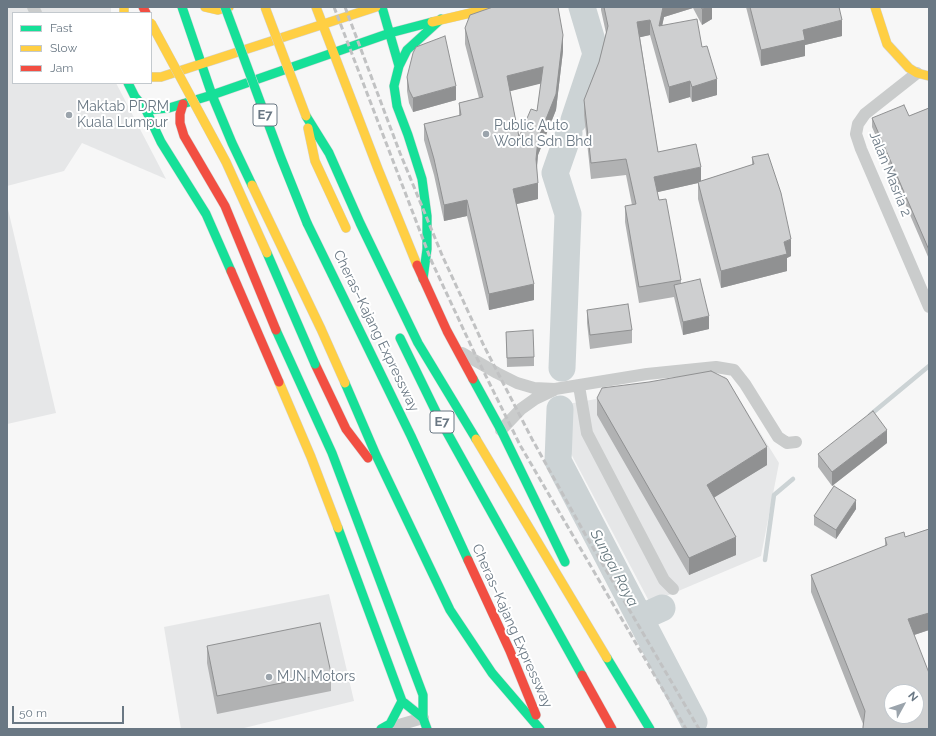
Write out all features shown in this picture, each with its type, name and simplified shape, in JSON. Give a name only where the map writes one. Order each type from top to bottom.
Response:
[{"type":"main road","points":[[182,7],[212,95],[232,143],[321,329],[376,456],[450,610],[492,673],[541,729]]},
{"type":"main road","points":[[205,7],[218,10],[229,7]]},
{"type":"main road","name":"Cheras–Kajang Expressway","points":[[225,7],[281,158],[307,223],[411,436],[510,650],[541,729]]},
{"type":"main road","name":"E7","points":[[265,7],[306,116],[314,161],[352,239]]},
{"type":"main road","points":[[316,7],[423,281],[458,351],[501,430],[565,563],[579,610]]},
{"type":"main road","points":[[152,77],[161,77],[376,7]]},
{"type":"main road","points":[[382,7],[399,66]]},
{"type":"main road","points":[[146,110],[169,108],[212,95],[390,33],[441,19],[496,7]]},
{"type":"main road","points":[[875,7],[887,44],[908,68],[923,74]]},
{"type":"main road","points":[[423,281],[427,249],[427,216],[422,179],[408,135],[396,106],[394,86],[399,66],[407,50],[441,19]]},
{"type":"main road","points":[[152,25],[226,162],[250,213],[314,364],[346,429],[397,500]]},
{"type":"main road","points":[[128,84],[135,97],[146,110],[161,142],[206,214],[311,457],[402,701],[425,723]]},
{"type":"main road","points":[[183,104],[180,114],[180,122],[184,136],[225,206],[280,339],[332,453],[423,696],[425,723]]},
{"type":"main road","name":"E7","points":[[306,116],[329,153],[360,223],[418,343],[650,729]]},
{"type":"main road","name":"E7","points":[[396,332],[439,418],[612,729]]},
{"type":"main road","points":[[381,729],[390,724],[402,701]]},
{"type":"street","name":"Jalan Masria 2","points":[[923,74],[865,114],[858,124],[856,134],[861,149],[929,307]]},
{"type":"street","points":[[458,351],[517,383],[534,388],[555,389],[655,373],[716,367],[734,370],[745,384],[778,437],[787,443],[796,442]]},
{"type":"street","points":[[579,386],[587,433],[664,580],[673,589]]},
{"type":"street","points":[[501,430],[521,409],[535,399],[555,389]]},
{"type":"street","points":[[385,729],[425,723]]},
{"type":"shaded area","name":"Maktab PDRM Kuala Lumpur","points":[[7,7],[111,7],[111,12],[12,12],[12,84],[117,84],[166,179],[82,143],[64,171],[7,186]]},
{"type":"shaded area","points":[[7,205],[56,413],[7,424]]},
{"type":"shaded area","points":[[725,376],[779,463],[761,556],[650,603],[568,448],[568,404]]},
{"type":"shaded area","points":[[329,594],[354,701],[240,729],[181,729],[164,627]]},
{"type":"building","points":[[493,7],[558,7],[563,35],[556,94],[538,139],[536,159],[538,183],[513,189],[534,284],[489,294],[467,200],[444,205],[434,159],[424,124],[461,115],[459,103],[483,97],[465,28],[470,15]],"holes":[[[543,67],[537,111],[531,109],[519,137],[507,76]]]},
{"type":"building","points":[[604,7],[663,7],[659,26],[697,19],[702,47],[707,46],[717,79],[692,87],[690,81],[669,87],[650,20],[637,22],[658,152],[696,144],[701,167],[654,177],[659,200],[666,199],[681,280],[639,287],[625,206],[636,204],[626,159],[591,163],[584,100],[599,62],[608,26]]},
{"type":"building","points":[[750,7],[839,7],[842,20],[803,30],[805,40],[761,50]]},
{"type":"building","points":[[445,36],[456,86],[413,98],[409,90],[407,77],[416,47]]},
{"type":"building","points":[[904,105],[909,116],[929,108],[929,250],[872,118]]},
{"type":"building","points":[[768,154],[781,193],[791,239],[784,242],[787,254],[721,271],[698,182],[754,164],[752,157]]},
{"type":"building","points":[[700,279],[709,316],[683,322],[674,285]]},
{"type":"building","points":[[628,304],[632,330],[590,335],[587,310]]},
{"type":"building","points":[[533,330],[534,357],[507,358],[506,332]]},
{"type":"building","points":[[711,371],[727,379],[767,447],[707,485],[736,537],[689,558],[597,398],[602,388],[649,382]]},
{"type":"building","points":[[873,411],[887,430],[832,472],[818,454]]},
{"type":"building","points":[[834,486],[856,500],[836,530],[814,516]]},
{"type":"building","points":[[929,529],[929,613],[908,619],[929,673],[929,729],[863,729],[865,711],[811,575],[887,545],[885,538],[904,532],[905,537]]},
{"type":"building","name":"MJN Motors","points":[[320,623],[331,673],[217,696],[207,646]]},
{"type":"waterway","name":"Sungai Raya","points":[[574,120],[596,54],[582,7]]},
{"type":"waterway","name":"Sungai Raya","points":[[562,368],[568,214],[555,173],[569,133]]},
{"type":"waterway","points":[[870,415],[929,366]]},
{"type":"waterway","name":"Sungai Raya","points":[[560,409],[558,461],[694,722]]},
{"type":"waterway","points":[[765,560],[774,495],[793,479]]},
{"type":"waterway","points":[[640,618],[662,608]]},
{"type":"railway","points":[[334,7],[431,260],[474,352],[520,445],[686,729]]},
{"type":"railway","points":[[345,7],[400,153],[442,255],[484,346],[532,439],[585,534],[699,729]]},
{"type":"traffic: fast","points":[[182,7],[212,95],[232,143],[252,185]]},
{"type":"traffic: fast","points":[[225,7],[281,158],[307,223]]},
{"type":"traffic: fast","points":[[382,7],[399,66]]},
{"type":"traffic: fast","points":[[423,279],[427,249],[427,216],[422,179],[397,106],[394,86],[399,66],[407,50],[441,19]]},
{"type":"traffic: fast","points":[[146,110],[169,108],[212,95],[390,33],[432,22]]},
{"type":"traffic: fast","points":[[128,84],[135,97],[146,110],[161,142],[206,214],[231,271]]},
{"type":"traffic: fast","points":[[306,116],[329,153],[360,223],[418,343],[476,439]]},
{"type":"traffic: fast","points":[[307,223],[411,436],[468,560]]},
{"type":"traffic: fast","points":[[267,253],[315,364]]},
{"type":"traffic: fast","points":[[276,330],[332,453],[423,695],[423,718],[427,729]]},
{"type":"traffic: fast","points":[[400,338],[439,418],[582,675]]},
{"type":"traffic: fast","points":[[473,379],[501,430],[565,562]]},
{"type":"traffic: fast","points":[[345,383],[376,455],[450,610],[492,673],[540,729]]},
{"type":"traffic: fast","points":[[338,528],[402,701],[423,718]]},
{"type":"traffic: fast","points":[[607,658],[650,729]]},
{"type":"traffic: fast","points":[[381,729],[390,724],[402,701]]},
{"type":"traffic: slow","points":[[124,7],[124,12]]},
{"type":"traffic: slow","points":[[205,7],[218,10],[229,7]]},
{"type":"traffic: slow","points":[[265,7],[306,116]]},
{"type":"traffic: slow","points":[[316,7],[378,169],[417,265]]},
{"type":"traffic: slow","points":[[152,77],[161,77],[376,7]]},
{"type":"traffic: slow","points":[[432,22],[496,7]]},
{"type":"traffic: slow","points":[[875,7],[887,44],[909,68],[917,73],[929,76]]},
{"type":"traffic: slow","points":[[152,25],[226,162],[267,253]]},
{"type":"traffic: slow","points":[[308,128],[315,161],[346,228]]},
{"type":"traffic: slow","points":[[252,185],[321,329],[345,383]]},
{"type":"traffic: slow","points":[[279,382],[311,457],[338,528]]},
{"type":"traffic: slow","points":[[476,439],[607,658]]},
{"type":"traffic: jam","points":[[143,7],[146,12]]},
{"type":"traffic: jam","points":[[183,104],[180,114],[180,123],[184,136],[225,206],[276,330]]},
{"type":"traffic: jam","points":[[417,265],[447,331],[473,379]]},
{"type":"traffic: jam","points":[[231,271],[279,382]]},
{"type":"traffic: jam","points":[[315,364],[346,429],[368,458]]},
{"type":"traffic: jam","points":[[468,560],[510,651],[536,715]]},
{"type":"traffic: jam","points":[[582,675],[612,729]]},
{"type":"place","name":"Maktab PDRM Kuala Lumpur","points":[[69,115]]},
{"type":"place","name":"Public Auto World Sdn Bhd","points":[[486,134]]},
{"type":"place","name":"MJN Motors","points":[[269,677]]}]
